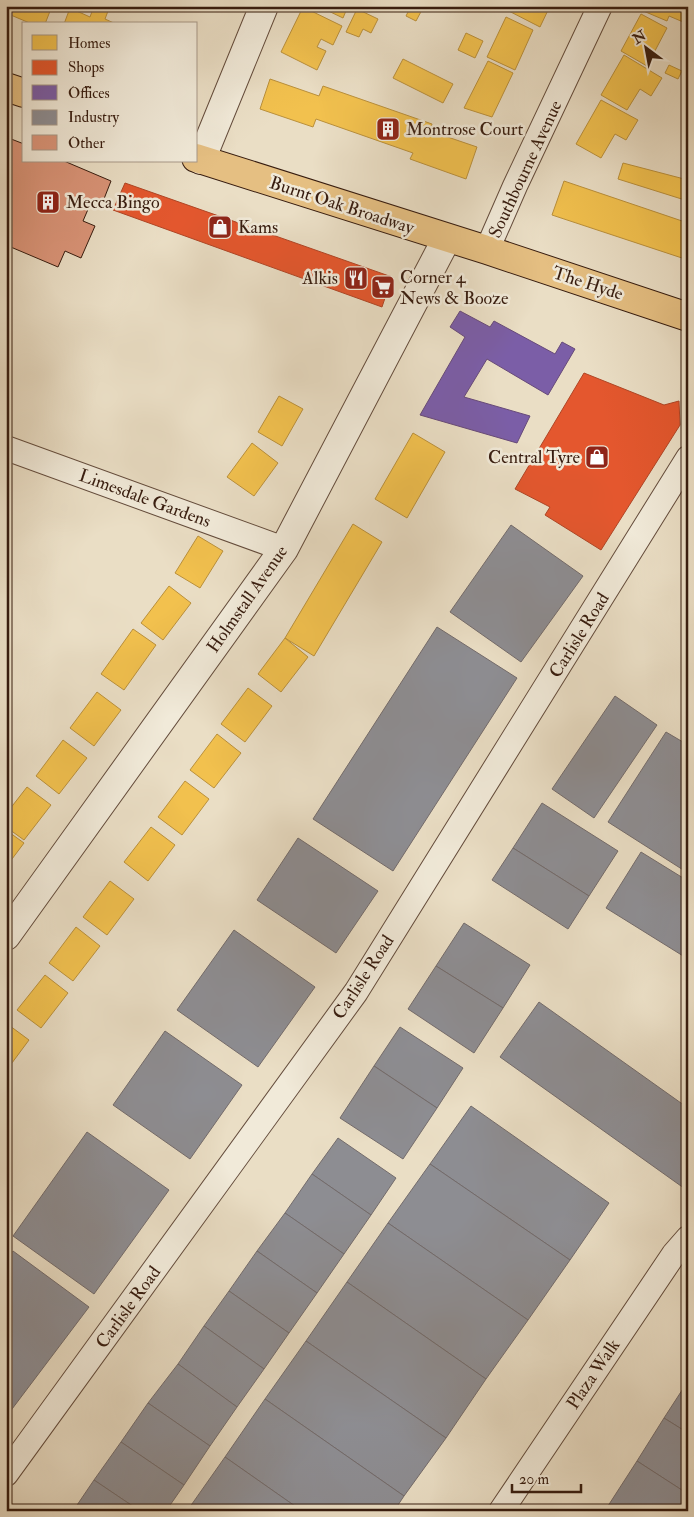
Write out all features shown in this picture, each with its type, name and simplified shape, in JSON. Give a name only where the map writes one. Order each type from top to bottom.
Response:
[{"type":"main road","points":[[6,87],[22,92]]},
{"type":"main road","name":"Burnt Oak Broadway","points":[[199,159],[488,250]]},
{"type":"main road","name":"The Hyde","points":[[488,250],[688,317]]},
{"type":"street","points":[[199,159],[264,6]]},
{"type":"street","name":"Southbourne Avenue","points":[[488,250],[515,186],[600,6]]},
{"type":"street","name":"Holmstall Avenue","points":[[6,936],[284,549],[447,238]]},
{"type":"street","name":"Limesdale Gardens","points":[[6,448],[284,549]]},
{"type":"street","name":"Carlisle Road","points":[[6,1474],[356,992],[688,458]]},
{"type":"street","name":"Plaza Walk","points":[[501,1511],[674,1254],[688,1238]]},
{"type":"building: Homes","points":[[6,6],[52,6],[46,22],[27,22],[6,13]]},
{"type":"building: Homes","points":[[94,6],[108,11],[105,19],[112,22],[65,22],[70,8],[90,17]]},
{"type":"building: Homes","points":[[318,6],[348,6],[343,18]]},
{"type":"building: Homes","points":[[411,6],[424,6],[416,21],[406,16]]},
{"type":"building: Homes","points":[[504,6],[550,6],[540,27],[503,8]]},
{"type":"building: Homes","points":[[643,6],[688,6],[688,24],[669,16],[667,21],[641,10]]},
{"type":"building: Homes","points":[[303,7],[342,26],[333,45],[321,39],[317,47],[326,51],[317,70],[281,52]]},
{"type":"building: Homes","points":[[357,9],[378,19],[371,33],[363,29],[359,37],[346,32]]},
{"type":"building: Homes","points":[[641,14],[667,28],[647,66],[621,51]]},
{"type":"building: Homes","points":[[506,17],[533,30],[515,70],[487,57]]},
{"type":"building: Homes","points":[[466,33],[483,41],[475,58],[458,50]]},
{"type":"building: Homes","points":[[624,55],[662,78],[651,96],[640,89],[627,110],[601,95]]},
{"type":"building: Homes","points":[[403,59],[453,84],[443,103],[393,78]]},
{"type":"building: Homes","points":[[488,61],[513,73],[492,117],[464,108]]},
{"type":"building: Homes","points":[[669,65],[682,71],[678,79],[665,73]]},
{"type":"building: Homes","name":"Montrose Court","points":[[270,79],[319,96],[323,86],[432,124],[430,131],[477,147],[466,179],[410,159],[413,153],[316,119],[313,127],[260,109]]},
{"type":"building: Homes","points":[[601,100],[638,120],[626,140],[615,134],[601,158],[576,144]]},
{"type":"building: Homes","points":[[623,163],[688,180],[688,201],[618,179]]},
{"type":"building: Homes","points":[[564,181],[688,223],[688,260],[552,215]]},
{"type":"building: Homes","points":[[279,396],[303,409],[282,446],[258,432]]},
{"type":"building: Homes","points":[[413,433],[445,452],[407,518],[375,499]]},
{"type":"building: Homes","points":[[252,443],[278,463],[254,496],[227,477]]},
{"type":"building: Homes","points":[[353,524],[382,542],[314,656],[285,638]]},
{"type":"building: Homes","points":[[198,536],[223,551],[200,588],[175,573]]},
{"type":"building: Homes","points":[[169,586],[191,603],[163,640],[141,623]]},
{"type":"building: Homes","points":[[133,629],[156,645],[124,690],[101,674]]},
{"type":"building: Homes","points":[[285,638],[308,657],[281,692],[258,674]]},
{"type":"building: Homes","points":[[248,688],[272,706],[245,742],[221,724]]},
{"type":"building: Homes","points":[[97,692],[121,710],[94,746],[70,728]]},
{"type":"building: Homes","points":[[217,734],[241,753],[214,788],[190,770]]},
{"type":"building: Homes","points":[[63,740],[87,758],[59,794],[36,776]]},
{"type":"building: Homes","points":[[185,781],[209,799],[182,835],[158,817]]},
{"type":"building: Homes","points":[[27,787],[51,805],[24,840],[6,827],[6,814]]},
{"type":"building: Homes","points":[[151,827],[175,845],[148,881],[124,862]]},
{"type":"building: Homes","points":[[6,830],[24,843],[6,867]]},
{"type":"building: Homes","points":[[110,881],[134,899],[107,935],[83,917]]},
{"type":"building: Homes","points":[[76,927],[100,946],[73,981],[49,963]]},
{"type":"building: Homes","points":[[45,975],[68,993],[41,1028],[17,1010]]},
{"type":"building: Homes","points":[[6,1023],[29,1040],[6,1071]]},
{"type":"building: Shops","points":[[125,183],[392,277],[382,307],[113,210]]},
{"type":"building: Shops","name":"Central Tyre","points":[[584,373],[664,405],[679,401],[680,425],[601,550],[545,515],[550,507],[515,489]]},
{"type":"building: Offices","points":[[460,311],[490,327],[494,321],[555,354],[562,342],[575,349],[548,395],[487,359],[464,397],[530,416],[517,443],[420,415],[465,337],[450,327]]},
{"type":"building: Industry","points":[[511,525],[583,576],[521,662],[450,612]]},
{"type":"building: Industry","points":[[437,627],[517,678],[393,871],[313,819]]},
{"type":"building: Industry","points":[[615,696],[657,725],[594,818],[552,789]]},
{"type":"building: Industry","points":[[666,732],[688,745],[688,873],[608,822]]},
{"type":"building: Industry","points":[[542,803],[618,851],[589,896],[513,848]]},
{"type":"building: Industry","points":[[298,838],[378,891],[336,953],[257,900]]},
{"type":"building: Industry","points":[[513,848],[589,896],[568,929],[492,880]]},
{"type":"building: Industry","points":[[641,852],[688,881],[688,959],[606,908]]},
{"type":"building: Industry","points":[[464,923],[530,965],[503,1008],[436,966]]},
{"type":"building: Industry","points":[[234,930],[315,987],[258,1067],[177,1010]]},
{"type":"building: Industry","points":[[436,966],[503,1008],[474,1053],[408,1009]]},
{"type":"building: Industry","points":[[539,1002],[688,1108],[688,1191],[500,1057]]},
{"type":"building: Industry","points":[[400,1027],[463,1068],[437,1108],[374,1066]]},
{"type":"building: Industry","points":[[165,1031],[242,1085],[190,1159],[113,1105]]},
{"type":"building: Industry","points":[[374,1066],[437,1108],[403,1159],[340,1118]]},
{"type":"building: Industry","points":[[471,1106],[609,1203],[570,1260],[430,1164]]},
{"type":"building: Industry","points":[[87,1132],[169,1190],[94,1294],[13,1236]]},
{"type":"building: Industry","points":[[338,1138],[396,1178],[371,1215],[312,1174]]},
{"type":"building: Industry","points":[[430,1164],[570,1260],[528,1320],[388,1223]]},
{"type":"building: Industry","points":[[312,1174],[371,1215],[344,1254],[285,1213]]},
{"type":"building: Industry","points":[[285,1213],[344,1254],[317,1293],[257,1251]]},
{"type":"building: Industry","points":[[388,1223],[528,1320],[486,1379],[347,1282]]},
{"type":"building: Industry","points":[[13,1251],[89,1307],[6,1417],[6,1260]]},
{"type":"building: Industry","points":[[257,1251],[317,1293],[289,1333],[229,1291]]},
{"type":"building: Industry","points":[[347,1282],[486,1379],[446,1438],[306,1341]]},
{"type":"building: Industry","points":[[229,1291],[289,1333],[264,1369],[204,1326]]},
{"type":"building: Industry","points":[[204,1326],[264,1369],[237,1407],[178,1364]]},
{"type":"building: Industry","points":[[306,1341],[446,1438],[404,1496],[265,1399]]},
{"type":"building: Industry","points":[[178,1364],[237,1407],[210,1446],[148,1403]]},
{"type":"building: Industry","points":[[688,1381],[688,1433],[664,1418]]},
{"type":"building: Industry","points":[[265,1399],[404,1496],[394,1511],[302,1511],[225,1457]]},
{"type":"building: Industry","points":[[148,1403],[210,1446],[184,1485],[121,1442]]},
{"type":"building: Industry","points":[[664,1418],[688,1433],[688,1494],[637,1461]]},
{"type":"building: Industry","points":[[121,1442],[184,1485],[166,1511],[140,1511],[94,1480]]},
{"type":"building: Industry","points":[[225,1457],[302,1511],[187,1511]]},
{"type":"building: Industry","points":[[637,1461],[688,1494],[688,1511],[609,1511],[606,1509]]},
{"type":"building: Industry","points":[[94,1480],[140,1511],[73,1511]]},
{"type":"building: Other","name":"Mecca Bingo","points":[[6,137],[22,143],[22,162],[66,162],[111,181],[102,204],[92,200],[83,221],[95,226],[81,258],[65,251],[58,267],[6,245]]},
{"type":"place","name":"Montrose Court","points":[[388,129]]},
{"type":"place","name":"Mecca Bingo","points":[[48,202]]},
{"type":"place","name":"Kams","points":[[220,227]]},
{"type":"place","name":"Alkis","points":[[356,278]]},
{"type":"place","name":"Corner 4 News & Booze","points":[[383,287]]},
{"type":"place","name":"Central Tyre","points":[[597,457]]}]
